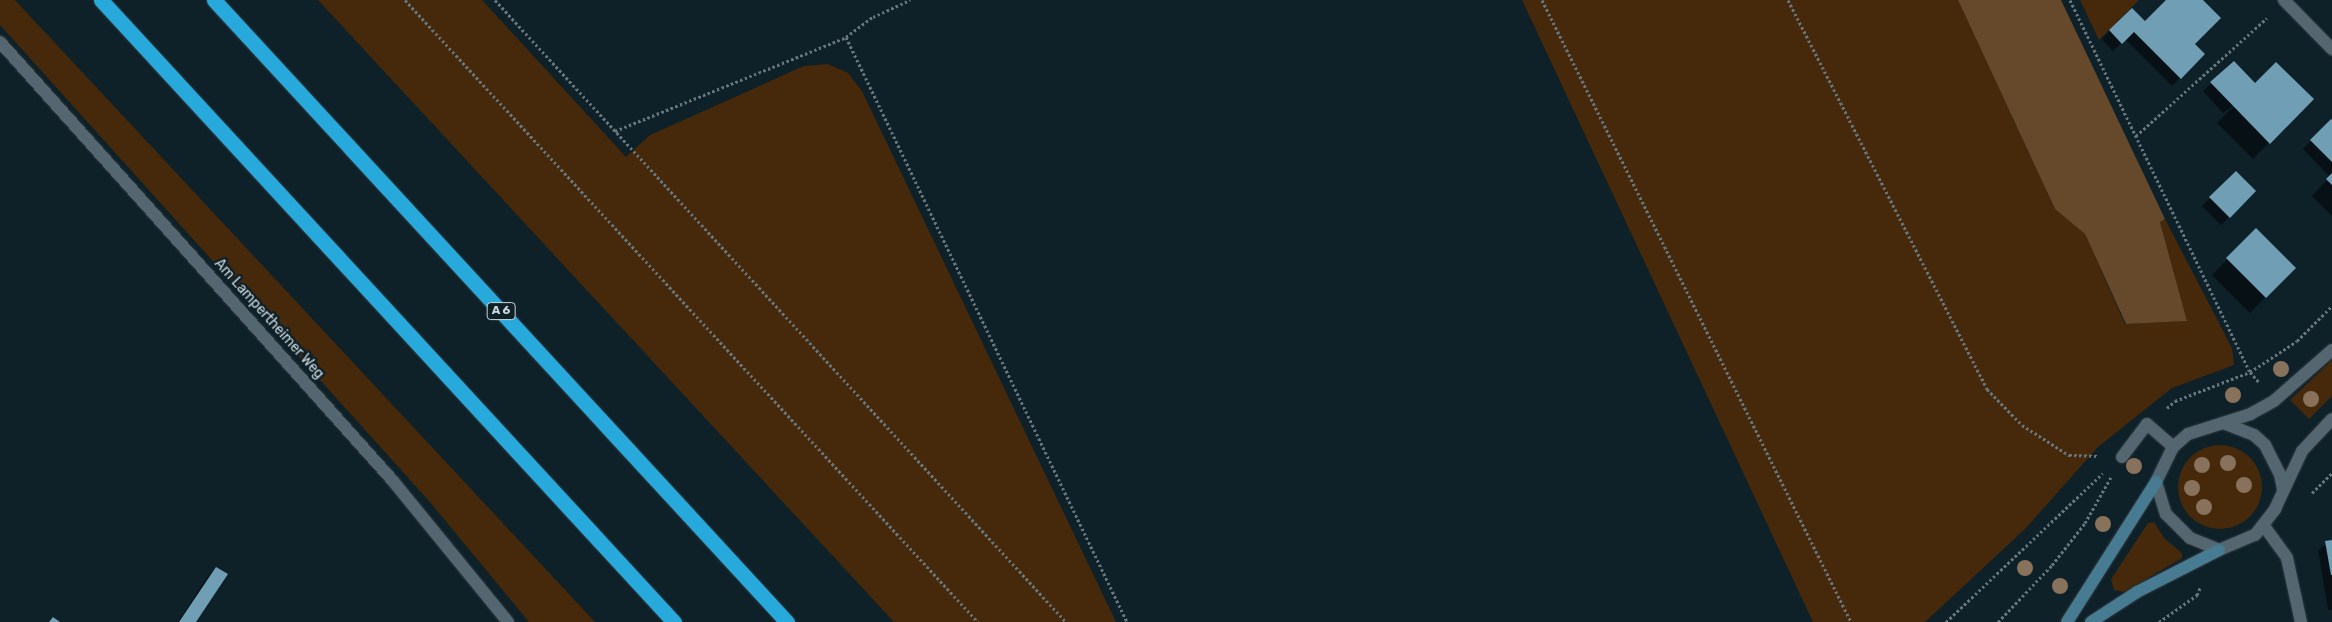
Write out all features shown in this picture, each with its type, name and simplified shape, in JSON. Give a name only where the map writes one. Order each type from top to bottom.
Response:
[{"type":"highway","points":[[101,0],[674,622]]},
{"type":"highway","name":"A 6","points":[[214,0],[787,622]]},
{"type":"main road","points":[[2067,622],[2156,482]]},
{"type":"main road","points":[[2090,622],[2136,592],[2218,550]]},
{"type":"street","points":[[2284,0],[2332,49]]},
{"type":"street","name":"Am Lampertheimer Weg","points":[[0,42],[386,473],[508,622]]},
{"type":"street","points":[[2332,350],[2274,401],[2251,414],[2188,434],[2173,447],[2156,482],[2159,498],[2177,528],[2202,545],[2218,550],[2244,541],[2264,526],[2302,451],[2332,419]]},
{"type":"street","points":[[2223,423],[2254,435],[2265,445],[2280,474],[2283,490]]},
{"type":"street","points":[[2122,457],[2147,424],[2173,447]]},
{"type":"street","points":[[2264,526],[2287,558],[2301,622]]},
{"type":"path","points":[[405,0],[978,622]]},
{"type":"path","points":[[495,0],[1066,622]]},
{"type":"path","points":[[615,131],[846,37],[873,18],[910,0]]},
{"type":"path","points":[[1542,0],[1851,622]]},
{"type":"path","points":[[1788,0],[1987,389],[2022,425],[2069,455],[2122,457]]},
{"type":"path","points":[[2070,0],[2250,372]]},
{"type":"path","points":[[2136,136],[2244,41],[2284,0]]},
{"type":"path","points":[[846,37],[1127,622]]},
{"type":"path","points":[[2147,424],[2175,401],[2250,372],[2297,341],[2332,306]]},
{"type":"path","points":[[1946,622],[2066,506],[2122,457]]},
{"type":"path","points":[[1998,622],[2052,565],[2085,522],[2122,457]]},
{"type":"path","points":[[2159,622],[2197,595]]},
{"type":"shaded area","points":[[0,0],[15,0],[595,622],[529,622],[429,501],[0,25]]},
{"type":"shaded area","points":[[318,0],[482,0],[626,157],[650,135],[804,66],[828,64],[848,73],[862,91],[1116,622],[894,622]]},
{"type":"shaded area","points":[[1522,0],[1958,0],[2055,209],[2085,234],[2125,324],[2187,321],[2160,222],[2165,219],[2232,348],[2234,365],[2172,388],[2098,447],[2025,529],[1925,622],[1813,622]]},
{"type":"shaded area","points":[[1958,0],[2061,0],[2165,219],[2160,222],[2187,321],[2126,324],[2085,234],[2055,209]]},
{"type":"shaded area","points":[[2080,0],[2139,0],[2099,40]]},
{"type":"shaded area","points":[[2332,360],[2332,396],[2309,419],[2290,400]]},
{"type":"shaded area","points":[[2220,445],[2236,448],[2250,457],[2259,471],[2262,487],[2259,503],[2250,517],[2236,526],[2220,529],[2204,526],[2190,517],[2181,503],[2178,487],[2181,471],[2190,457],[2204,448]]},
{"type":"shaded area","points":[[2154,522],[2164,538],[2182,553],[2182,558],[2124,592],[2114,590],[2111,579],[2148,523]]},
{"type":"building","points":[[2166,0],[2203,0],[2221,18],[2195,44],[2205,54],[2181,79],[2134,32],[2122,44],[2109,30],[2132,8],[2145,21]]},
{"type":"building","points":[[2234,61],[2255,83],[2276,62],[2314,99],[2270,144],[2210,82]]},
{"type":"building","points":[[2332,120],[2332,162],[2310,140]]},
{"type":"building","points":[[2236,171],[2256,191],[2230,218],[2209,197]]},
{"type":"building","points":[[2332,173],[2332,185],[2326,179]]},
{"type":"building","points":[[2256,228],[2296,268],[2266,298],[2226,258]]},
{"type":"building","points":[[2332,540],[2332,575],[2331,575],[2325,541]]},
{"type":"building","points":[[216,567],[228,574],[196,622],[179,622]]},
{"type":"building","points":[[53,617],[60,622],[49,622]]}]
